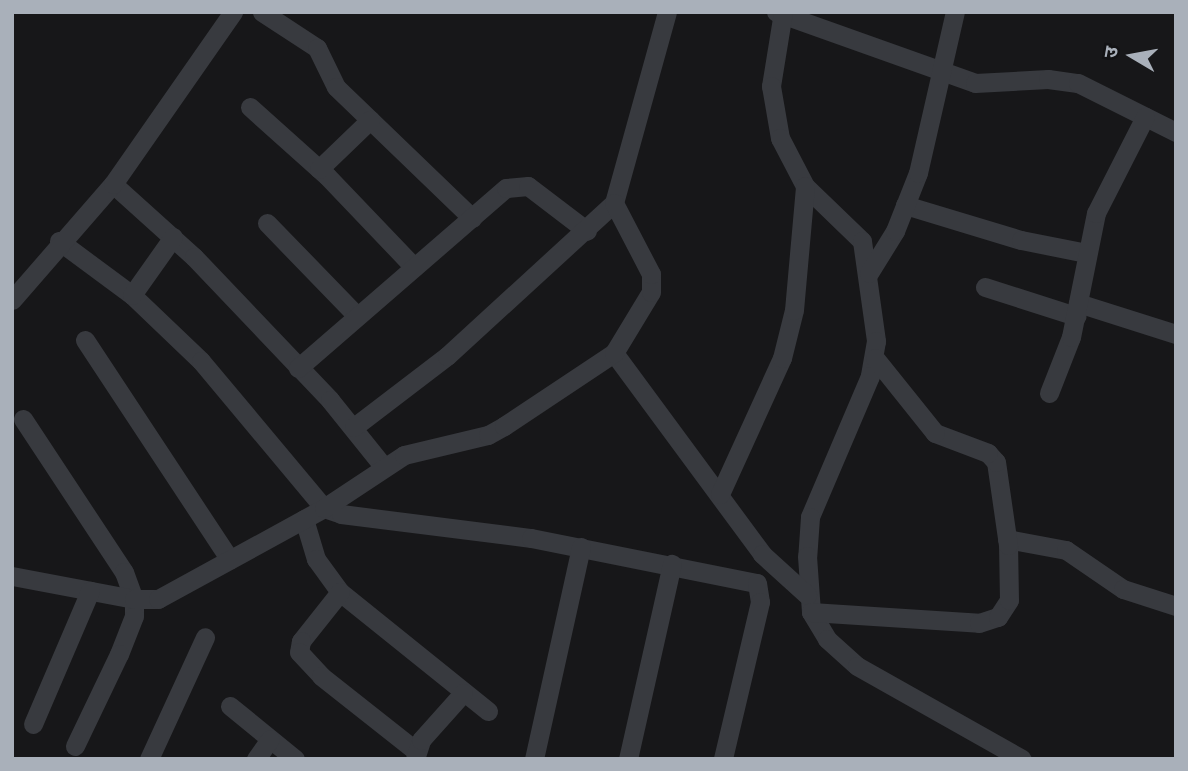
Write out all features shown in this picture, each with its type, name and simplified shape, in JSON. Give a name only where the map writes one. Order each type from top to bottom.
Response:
[{"type":"street","points":[[12,299],[59,241],[113,184],[233,12]]},
{"type":"street","points":[[262,12],[317,48],[336,86],[472,218]]},
{"type":"street","points":[[354,427],[426,374],[587,231],[614,203],[667,12]]},
{"type":"street","points":[[869,273],[905,205],[942,73],[955,12]]},
{"type":"street","points":[[809,603],[810,517],[875,358],[869,273],[862,241],[805,186],[787,155],[774,115],[773,58],[780,13],[975,83],[1070,81],[1176,132]]},
{"type":"street","points":[[250,107],[319,169],[414,267]]},
{"type":"street","points":[[1049,393],[1077,309],[1096,213],[1145,117]]},
{"type":"street","points":[[319,169],[370,120]]},
{"type":"street","points":[[113,184],[173,237],[354,427],[383,466]]},
{"type":"street","points":[[298,368],[506,188],[520,184],[587,231]]},
{"type":"street","points":[[720,494],[782,358],[794,310],[805,186]]},
{"type":"street","points":[[12,576],[134,599],[167,596],[324,508],[383,466],[404,455],[496,431],[614,353],[635,324],[652,283],[614,203]]},
{"type":"street","points":[[905,205],[1021,240],[1086,253]]},
{"type":"street","points":[[267,223],[357,316]]},
{"type":"street","points":[[132,295],[173,237]]},
{"type":"street","points":[[59,241],[132,295],[244,408],[324,508],[341,514],[581,547],[752,581],[760,587],[723,759]]},
{"type":"street","points":[[985,287],[1176,334]]},
{"type":"street","points":[[85,340],[230,560]]},
{"type":"street","points":[[614,353],[762,554],[809,603],[827,639],[857,666],[1022,759]]},
{"type":"street","points":[[809,603],[957,623],[993,619],[1009,600],[1007,539],[993,457],[935,433],[875,358]]},
{"type":"street","points":[[23,419],[120,565],[134,599],[134,616],[119,654],[75,746]]},
{"type":"street","points":[[304,519],[316,559],[340,592],[488,711]]},
{"type":"street","points":[[1007,539],[1066,550],[1124,589],[1176,607]]},
{"type":"street","points":[[534,759],[581,547]]},
{"type":"street","points":[[628,759],[672,564]]},
{"type":"street","points":[[33,724],[90,591]]},
{"type":"street","points":[[340,592],[301,641],[299,652],[321,676],[415,755],[463,692]]},
{"type":"street","points":[[149,759],[205,637]]},
{"type":"street","points":[[230,706],[295,759]]},
{"type":"street","points":[[256,759],[270,739]]}]
